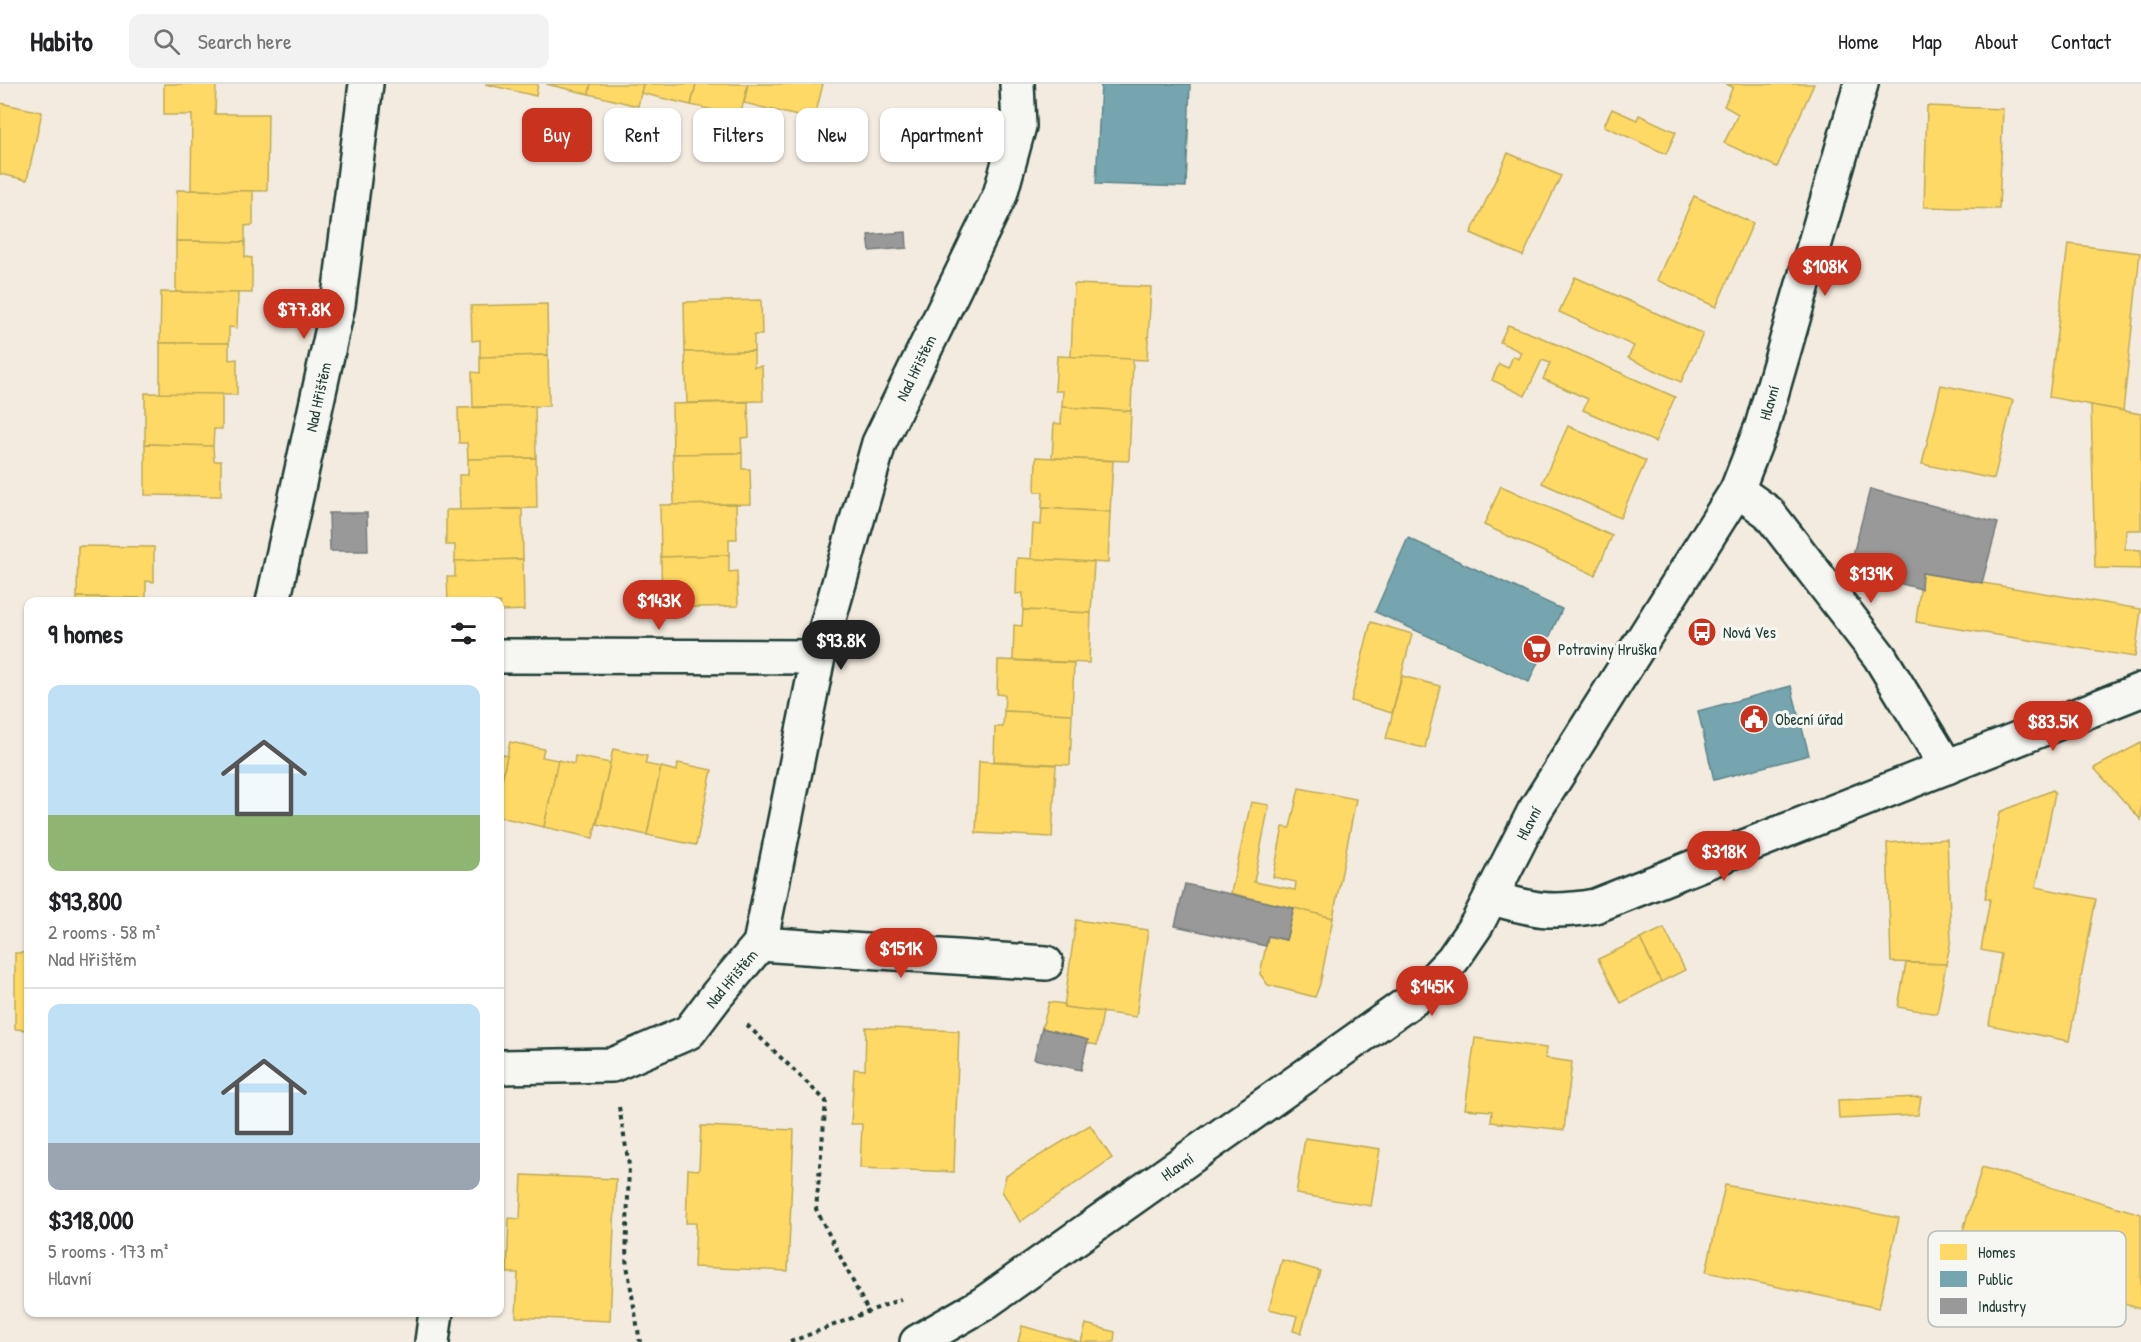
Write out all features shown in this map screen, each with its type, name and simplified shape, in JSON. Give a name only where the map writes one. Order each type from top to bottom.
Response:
[{"type":"street","name":"Nad Hřištěm","points":[[274,597],[338,304],[366,84]]},
{"type":"street","name":"Nad Hřištěm","points":[[504,1067],[612,1065],[689,1032],[759,944],[818,657],[879,443],[1000,195],[1019,126],[1017,84]]},
{"type":"street","name":"Hlavní","points":[[932,1338],[1419,996],[1453,959],[1492,898],[1534,812],[1737,490],[1761,426],[1860,84]]},
{"type":"street","points":[[1737,490],[1768,512],[1880,657],[1947,767]]},
{"type":"street","points":[[504,656],[818,657]]},
{"type":"street","points":[[1492,898],[1534,910],[1565,911],[1595,906],[2141,690]]},
{"type":"street","points":[[759,944],[1046,963]]},
{"type":"street","points":[[432,1342],[435,1317]]},
{"type":"path","points":[[717,995],[826,1101],[816,1209],[868,1311]]},
{"type":"path","points":[[612,1065],[629,1165],[626,1258],[640,1342]]},
{"type":"building: Homes","points":[[164,84],[216,84],[215,114],[268,114],[267,191],[191,190],[192,115],[164,115]]},
{"type":"building: Homes","points":[[485,84],[538,84],[536,96]]},
{"type":"building: Homes","points":[[546,84],[591,84],[589,94]]},
{"type":"building: Homes","points":[[591,84],[643,84],[638,106],[589,94]]},
{"type":"building: Homes","points":[[643,84],[696,84],[691,105],[641,93]]},
{"type":"building: Homes","points":[[696,84],[748,84],[742,108],[704,108],[691,105]]},
{"type":"building: Homes","points":[[748,84],[823,84],[817,108],[796,108],[796,116],[784,113],[784,108],[765,108],[744,103]]},
{"type":"building: Homes","points":[[1726,84],[1814,84],[1777,167],[1724,143],[1738,114],[1724,106],[1733,87]]},
{"type":"building: Homes","points":[[0,103],[42,112],[27,180],[0,174]]},
{"type":"building: Homes","points":[[1927,106],[2003,109],[1999,209],[1924,207]]},
{"type":"building: Homes","points":[[1612,109],[1637,120],[1639,115],[1676,132],[1666,154],[1604,126]]},
{"type":"building: Homes","points":[[1508,153],[1561,176],[1523,256],[1471,233]]},
{"type":"building: Homes","points":[[177,190],[253,191],[253,225],[245,226],[245,242],[176,241]]},
{"type":"building: Homes","points":[[1694,196],[1753,223],[1716,307],[1657,280]]},
{"type":"building: Homes","points":[[176,241],[245,242],[245,257],[252,258],[252,293],[176,292]]},
{"type":"building: Homes","points":[[2068,244],[2140,253],[2123,411],[2049,397]]},
{"type":"building: Homes","points":[[1575,277],[1703,334],[1681,382],[1628,358],[1634,346],[1559,312]]},
{"type":"building: Homes","points":[[1074,284],[1151,287],[1147,360],[1071,357]]},
{"type":"building: Homes","points":[[161,292],[238,293],[237,328],[229,327],[229,343],[160,343]]},
{"type":"building: Homes","points":[[761,300],[762,335],[754,335],[754,351],[685,352],[684,302]]},
{"type":"building: Homes","points":[[547,304],[548,355],[480,357],[480,340],[472,341],[471,306]]},
{"type":"building: Homes","points":[[1508,325],[1675,397],[1655,442],[1583,410],[1588,399],[1543,379],[1550,363],[1542,360],[1525,396],[1492,380],[1499,364],[1508,368],[1513,356],[1518,359],[1521,352],[1500,342]]},
{"type":"building: Homes","points":[[160,343],[229,343],[229,360],[237,359],[237,395],[160,394]]},
{"type":"building: Homes","points":[[754,351],[754,367],[762,366],[763,401],[687,403],[685,352]]},
{"type":"building: Homes","points":[[548,355],[549,406],[473,407],[472,372],[480,373],[480,357]]},
{"type":"building: Homes","points":[[1057,356],[1133,359],[1131,411],[1062,407],[1063,391],[1055,391]]},
{"type":"building: Homes","points":[[1941,385],[2013,400],[1994,479],[1922,464]]},
{"type":"building: Homes","points":[[145,393],[222,394],[222,429],[214,429],[213,446],[145,444]]},
{"type":"building: Homes","points":[[748,402],[749,437],[741,438],[742,453],[673,454],[672,404]]},
{"type":"building: Homes","points":[[2091,405],[2141,414],[2141,530],[2126,530],[2125,549],[2141,550],[2141,569],[2095,568]]},
{"type":"building: Homes","points":[[535,406],[536,458],[468,459],[467,443],[459,443],[458,408]]},
{"type":"building: Homes","points":[[1062,407],[1131,411],[1129,461],[1052,458],[1054,423],[1061,424]]},
{"type":"building: Homes","points":[[1568,426],[1646,461],[1620,518],[1542,483]]},
{"type":"building: Homes","points":[[145,444],[213,446],[214,461],[221,461],[221,496],[145,495]]},
{"type":"building: Homes","points":[[742,453],[742,469],[750,469],[751,504],[674,505],[673,454]]},
{"type":"building: Homes","points":[[1036,457],[1113,461],[1110,512],[1042,508],[1043,492],[1035,492]]},
{"type":"building: Homes","points":[[536,458],[537,508],[460,510],[459,475],[468,475],[468,459]]},
{"type":"building: Homes","points":[[1501,486],[1612,536],[1595,575],[1484,525]]},
{"type":"building: Homes","points":[[736,504],[737,539],[729,539],[729,555],[661,557],[660,505]]},
{"type":"building: Homes","points":[[1042,508],[1110,512],[1108,563],[1031,559],[1033,524],[1041,525]]},
{"type":"building: Homes","points":[[522,509],[523,559],[455,561],[455,545],[446,545],[446,510]]},
{"type":"building: Homes","points":[[78,546],[154,547],[154,582],[146,581],[146,597],[77,597]]},
{"type":"building: Homes","points":[[729,555],[729,572],[737,571],[738,606],[662,608],[661,557]]},
{"type":"building: Homes","points":[[1017,558],[1094,562],[1091,613],[1023,610],[1023,593],[1016,594]]},
{"type":"building: Homes","points":[[523,559],[524,610],[504,611],[504,597],[448,597],[447,577],[455,577],[455,561]]},
{"type":"building: Homes","points":[[1922,573],[2141,609],[2135,657],[1916,622]]},
{"type":"building: Homes","points":[[1023,610],[1091,613],[1089,663],[1013,660],[1014,625],[1022,626]]},
{"type":"building: Homes","points":[[1371,622],[1412,634],[1392,713],[1351,701]]},
{"type":"building: Homes","points":[[998,660],[1074,663],[1072,714],[1004,711],[1005,695],[997,694]]},
{"type":"building: Homes","points":[[1402,676],[1440,686],[1425,748],[1386,739]]},
{"type":"building: Homes","points":[[1004,711],[1072,714],[1070,765],[994,761],[995,727],[1003,727]]},
{"type":"building: Homes","points":[[510,742],[544,749],[542,757],[558,760],[544,827],[504,818],[504,770]]},
{"type":"building: Homes","points":[[2141,743],[2141,820],[2094,768]]},
{"type":"building: Homes","points":[[613,749],[647,756],[645,764],[661,767],[647,835],[597,824]]},
{"type":"building: Homes","points":[[575,756],[610,763],[593,838],[544,827],[558,760],[574,764]]},
{"type":"building: Homes","points":[[979,761],[1056,765],[1052,837],[976,833]]},
{"type":"building: Homes","points":[[678,763],[712,770],[696,845],[647,835],[661,767],[677,771]]},
{"type":"building: Homes","points":[[1299,788],[1356,799],[1333,918],[1231,893],[1251,802],[1269,805],[1254,882],[1295,890],[1296,882],[1273,877],[1283,827],[1290,828]]},
{"type":"building: Homes","points":[[2053,790],[2055,793],[2036,887],[2096,899],[2069,1041],[1989,1025],[2001,954],[1981,950],[1990,899],[1985,898],[2000,812]]},
{"type":"building: Homes","points":[[1947,839],[1951,940],[1946,964],[1891,962],[1887,843]]},
{"type":"building: Homes","points":[[1294,908],[1333,918],[1320,984],[1315,997],[1268,985],[1260,974],[1268,936],[1286,940]]},
{"type":"building: Homes","points":[[1076,920],[1148,930],[1136,1017],[1064,1007]]},
{"type":"building: Homes","points":[[1664,928],[1685,970],[1661,982],[1640,939]]},
{"type":"building: Homes","points":[[1640,939],[1661,982],[1621,1003],[1598,959]]},
{"type":"building: Homes","points":[[15,953],[24,953],[24,1030],[15,1029]]},
{"type":"building: Homes","points":[[1906,963],[1946,964],[1937,1014],[1898,1007]]},
{"type":"building: Homes","points":[[1049,1002],[1064,1004],[1064,1007],[1103,1012],[1097,1045],[1087,1043],[1088,1040],[1042,1028]]},
{"type":"building: Homes","points":[[866,1027],[959,1031],[954,1172],[860,1168],[862,1124],[851,1124],[854,1069],[865,1070]]},
{"type":"building: Homes","points":[[1475,1038],[1546,1048],[1545,1058],[1572,1062],[1564,1130],[1491,1122],[1492,1111],[1465,1109]]},
{"type":"building: Homes","points":[[1921,1097],[1918,1115],[1839,1119],[1838,1100]]},
{"type":"building: Homes","points":[[1090,1125],[1112,1158],[1020,1222],[1002,1191],[1006,1176]]},
{"type":"building: Homes","points":[[701,1126],[794,1130],[788,1271],[694,1267],[696,1223],[686,1223],[688,1169],[699,1170]]},
{"type":"building: Homes","points":[[1305,1138],[1380,1149],[1371,1206],[1296,1194]]},
{"type":"building: Homes","points":[[1982,1167],[2141,1214],[2141,1309],[2126,1305],[2126,1231],[1963,1231]]},
{"type":"building: Homes","points":[[522,1175],[616,1179],[610,1321],[516,1317],[518,1273],[507,1273],[509,1218],[520,1219]]},
{"type":"building: Homes","points":[[1725,1185],[1899,1218],[1879,1308],[1706,1272]]},
{"type":"building: Homes","points":[[1282,1260],[1320,1271],[1301,1333],[1293,1331],[1297,1316],[1269,1309]]},
{"type":"building: Homes","points":[[1086,1324],[1115,1332],[1114,1342],[1081,1342]]},
{"type":"building: Homes","points":[[1022,1326],[1080,1342],[1018,1342]]},
{"type":"building: Public","points":[[1101,84],[1190,84],[1186,187],[1096,184]]},
{"type":"building: Public","points":[[1408,538],[1562,609],[1529,682],[1375,612]]},
{"type":"building: Public","points":[[1791,686],[1809,755],[1714,780],[1698,711]]},
{"type":"building: Industry","points":[[906,232],[907,248],[870,251],[868,235]]},
{"type":"building: Industry","points":[[1870,489],[1998,523],[1982,583],[1922,573],[1921,589],[1849,570]]},
{"type":"building: Industry","points":[[329,513],[367,513],[368,551],[330,551]]},
{"type":"building: Industry","points":[[1185,884],[1294,908],[1286,940],[1268,936],[1266,946],[1175,926]]},
{"type":"building: Industry","points":[[1042,1028],[1088,1040],[1081,1070],[1034,1059]]},
{"type":"place","name":"Nová Ves","points":[[1702,632]]},
{"type":"place","name":"Potraviny Hruška","points":[[1537,649]]},
{"type":"place","name":"Obecní úřad","points":[[1754,719]]}]
